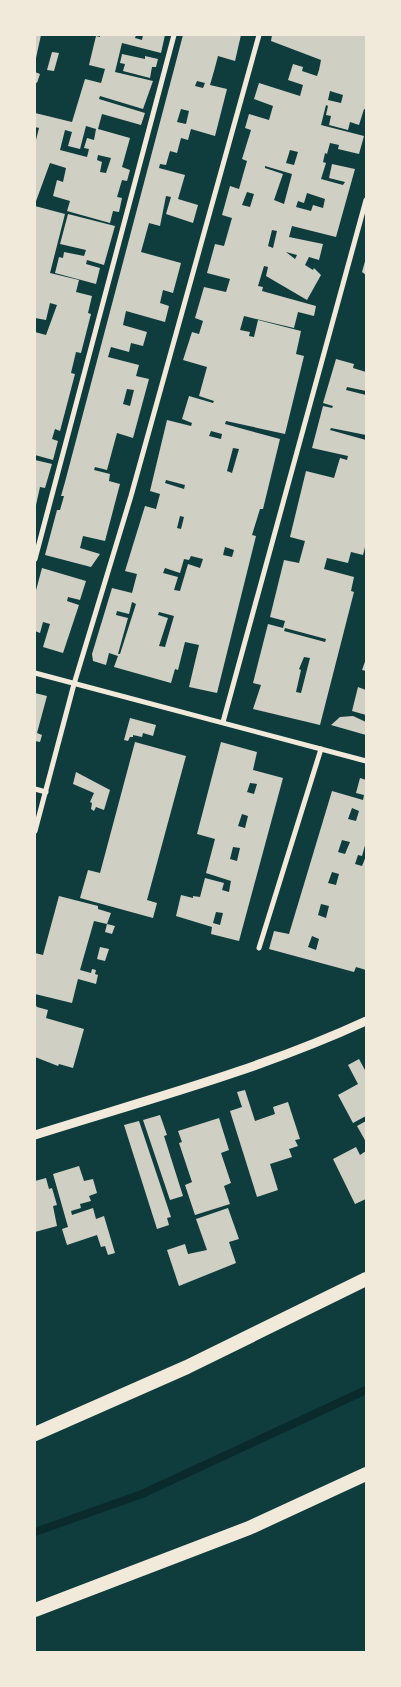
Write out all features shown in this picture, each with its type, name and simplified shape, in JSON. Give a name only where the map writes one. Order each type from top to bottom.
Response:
[{"type":"highway","points":[[35,1434],[187,1367],[366,1279]]},
{"type":"highway","points":[[35,1610],[249,1528],[366,1474]]},
{"type":"street","points":[[35,559],[174,35]]},
{"type":"street","points":[[35,831],[74,684],[134,486],[259,35]]},
{"type":"street","points":[[223,722],[366,200]]},
{"type":"street","points":[[35,673],[366,761]]},
{"type":"street","points":[[259,948],[321,748]]},
{"type":"street","points":[[35,789],[46,792]]},
{"type":"street","points":[[35,1134],[246,1068],[318,1043],[366,1022]]},
{"type":"building","points":[[35,35],[41,35],[36,58],[35,57]]},
{"type":"building","points":[[100,35],[136,35],[135,38],[142,40],[143,35],[165,35],[161,53],[122,43],[115,72],[153,81],[143,109],[100,96],[99,99],[145,113],[141,125],[102,114],[98,129],[130,138],[122,167],[130,170],[127,181],[122,180],[117,197],[122,198],[119,212],[113,211],[110,223],[67,211],[70,201],[53,196],[57,180],[63,182],[66,168],[50,163],[35,204],[35,144],[39,128],[35,127],[35,113],[72,122],[85,79],[101,83],[105,69],[89,65],[96,36],[100,37]],"holes":[[[86,126],[96,129],[94,140],[87,138],[84,148],[89,149],[87,157],[60,150],[65,130],[72,132],[68,146],[80,149]],[[98,155],[111,158],[106,173],[100,172],[102,162],[97,160]]]},
{"type":"building","points":[[183,35],[241,35],[235,61],[218,56],[210,85],[227,89],[215,136],[191,129],[188,140],[181,138],[177,153],[170,151],[166,165],[160,164],[159,168],[185,175],[178,199],[198,205],[193,223],[166,214],[171,197],[166,196],[160,226],[149,223],[141,252],[181,263],[173,293],[163,290],[160,303],[169,306],[165,322],[126,311],[123,325],[147,332],[143,346],[131,343],[129,352],[111,347],[108,357],[139,365],[136,376],[149,379],[133,438],[117,433],[107,470],[95,467],[94,470],[110,474],[109,481],[120,484],[105,541],[83,536],[80,548],[100,554],[91,567],[45,555],[57,510],[60,510],[64,496],[61,496]],"holes":[[[197,81],[205,83],[203,88],[195,86]],[[181,109],[189,111],[186,124],[177,122]],[[127,389],[134,390],[130,406],[123,404]]]},
{"type":"building","points":[[272,35],[366,36],[366,110],[364,109],[359,125],[350,122],[348,130],[329,125],[331,116],[326,115],[328,106],[326,105],[321,125],[364,136],[359,154],[338,149],[339,145],[330,143],[327,154],[325,153],[323,162],[326,163],[321,179],[343,185],[345,182],[329,178],[332,164],[355,169],[336,237],[292,226],[289,237],[323,244],[319,260],[309,257],[305,265],[313,270],[314,268],[321,275],[307,300],[266,276],[268,267],[264,266],[258,286],[263,287],[262,291],[316,306],[314,316],[298,312],[294,328],[244,316],[240,330],[250,332],[249,336],[254,337],[258,320],[301,331],[296,354],[304,356],[285,434],[226,421],[225,424],[280,439],[263,509],[260,509],[252,535],[256,536],[217,693],[189,687],[199,645],[185,642],[178,670],[175,669],[171,683],[114,667],[118,656],[109,653],[106,665],[93,661],[92,654],[112,588],[132,593],[137,574],[125,571],[145,506],[156,509],[160,494],[150,491],[167,420],[191,426],[192,423],[182,419],[189,396],[213,403],[214,401],[199,396],[207,367],[183,360],[192,332],[199,334],[203,321],[195,318],[204,287],[226,292],[230,279],[207,273],[215,244],[224,246],[232,218],[222,215],[230,186],[239,189],[247,161],[242,159],[251,130],[245,128],[249,114],[269,120],[273,106],[254,99],[259,83],[300,96],[303,85],[288,80],[293,64],[303,67],[302,71],[317,76],[319,70],[321,60],[271,41]],"holes":[[[330,91],[343,95],[341,103],[328,100]],[[290,150],[298,152],[294,165],[286,163]],[[265,166],[292,174],[284,204],[274,200],[283,174],[265,168]],[[247,192],[254,194],[250,207],[242,205]],[[307,193],[325,199],[323,208],[313,205],[311,211],[296,207],[298,201],[304,203]],[[272,230],[277,231],[273,248],[268,246]],[[286,252],[297,255],[295,259]],[[211,431],[222,434],[221,439],[209,436]],[[233,448],[239,449],[232,473],[227,471]],[[166,480],[185,485],[184,489],[165,483]],[[180,516],[184,517],[181,529],[177,528]],[[225,547],[234,550],[232,557],[223,555]],[[191,556],[203,559],[200,568],[188,564],[180,591],[174,590],[178,577],[163,573],[165,568],[180,573],[184,559],[189,560]],[[132,602],[136,604],[120,654],[118,654],[128,618],[116,615],[117,611],[129,614]],[[159,612],[174,616],[165,647],[159,646],[168,618],[158,615]]]},
{"type":"building","points":[[52,52],[59,53],[54,71],[47,70]]},
{"type":"building","points":[[122,54],[145,59],[145,56],[158,59],[156,67],[152,67],[150,78],[123,71],[125,64],[120,63]]},
{"type":"building","points":[[35,72],[40,74],[37,83],[35,82]]},
{"type":"building","points":[[35,206],[65,214],[50,273],[79,280],[76,292],[92,296],[88,313],[91,314],[81,353],[76,352],[71,373],[75,374],[60,431],[55,429],[52,439],[58,441],[53,460],[35,455],[35,332],[46,335],[57,305],[50,303],[46,320],[35,318]]},
{"type":"building","points":[[68,214],[115,226],[104,265],[87,260],[86,264],[100,268],[96,284],[55,273],[59,257],[63,258],[64,252],[84,256],[86,250],[60,244]]},
{"type":"building","points":[[366,258],[366,275],[362,272]]},
{"type":"building","points":[[336,359],[354,364],[353,368],[366,372],[366,391],[347,387],[346,390],[366,395],[366,435],[331,428],[330,430],[366,440],[366,543],[363,555],[351,552],[348,563],[327,558],[324,569],[354,577],[351,591],[354,592],[320,725],[253,709],[261,685],[253,683],[268,624],[283,628],[285,621],[270,617],[284,560],[299,563],[305,541],[290,537],[306,471],[334,478],[340,458],[347,460],[348,456],[312,448],[323,406],[332,408],[333,406],[323,403]],"holes":[[[285,628],[326,639],[325,642],[284,631]],[[304,657],[310,658],[301,693],[296,692],[301,670],[299,669]]]},
{"type":"building","points":[[35,460],[52,464],[45,488],[40,487],[36,505]]},
{"type":"building","points":[[42,568],[86,581],[80,600],[68,597],[67,601],[79,605],[63,653],[43,647],[50,624],[43,622],[40,633],[35,631],[35,594]]},
{"type":"building","points":[[366,659],[366,671],[362,670]]},
{"type":"building","points":[[358,687],[366,690],[366,715],[352,711]]},
{"type":"building","points":[[35,693],[47,696],[37,733],[42,735],[40,742],[35,741]]},
{"type":"building","points":[[353,716],[366,722],[366,735],[331,725],[340,717]]},
{"type":"building","points":[[130,718],[156,725],[153,736],[143,733],[142,737],[133,735],[128,741],[124,740]]},
{"type":"building","points":[[135,742],[186,756],[147,900],[157,903],[153,918],[80,898],[88,870],[100,873]]},
{"type":"building","points":[[221,742],[257,752],[253,770],[283,778],[239,941],[211,934],[212,927],[176,916],[181,895],[193,898],[193,896],[200,897],[205,878],[224,883],[222,890],[229,892],[231,881],[206,873],[215,839],[197,834]],"holes":[[[250,783],[257,784],[254,794],[247,792]],[[242,814],[248,816],[245,828],[238,826]],[[233,847],[240,848],[237,861],[230,859]],[[216,912],[223,913],[220,925],[213,923]]]},
{"type":"building","points":[[76,772],[110,790],[104,810],[96,807],[94,811],[91,809],[92,803],[90,802],[94,793],[73,784]]},
{"type":"building","points":[[360,778],[366,780],[366,842],[362,856],[358,855],[355,864],[362,866],[366,856],[366,970],[356,967],[354,972],[269,949],[274,931],[289,934],[332,791],[363,800],[364,795],[356,793]],"holes":[[[352,808],[359,811],[356,821],[348,819]],[[342,840],[350,842],[345,854],[338,852]],[[332,872],[339,874],[336,885],[328,883]],[[321,904],[329,906],[326,918],[318,915]],[[312,936],[319,939],[316,950],[308,947]]]},
{"type":"building","points":[[59,896],[98,906],[98,909],[111,913],[107,924],[94,921],[80,970],[91,973],[92,969],[96,970],[95,974],[98,975],[96,984],[78,979],[72,1003],[35,994],[35,953],[43,955]]},
{"type":"building","points":[[107,924],[115,926],[112,934],[105,932]]},
{"type":"building","points":[[100,947],[109,949],[105,961],[97,959]]},
{"type":"building","points":[[35,1004],[37,1007],[48,1010],[46,1018],[84,1029],[73,1068],[59,1064],[58,1066],[35,1057]]},
{"type":"building","points":[[359,1059],[366,1072],[366,1116],[353,1123],[338,1095],[358,1084],[348,1065]]},
{"type":"building","points":[[245,1090],[255,1121],[275,1114],[273,1107],[288,1102],[300,1139],[295,1140],[298,1146],[289,1149],[292,1157],[270,1164],[278,1190],[257,1197],[230,1111],[242,1107],[237,1092]]},
{"type":"building","points":[[160,1115],[167,1135],[164,1136],[183,1196],[170,1200],[143,1120]]},
{"type":"building","points":[[219,1118],[229,1150],[221,1153],[231,1183],[224,1186],[230,1204],[195,1215],[185,1185],[192,1182],[179,1143],[182,1142],[178,1131]]},
{"type":"building","points":[[139,1121],[171,1217],[167,1218],[169,1225],[157,1229],[124,1125]]},
{"type":"building","points":[[366,1121],[366,1142],[357,1126]]},
{"type":"building","points":[[356,1147],[360,1155],[366,1151],[366,1199],[355,1204],[333,1159]]},
{"type":"building","points":[[79,1166],[84,1181],[93,1179],[97,1193],[89,1196],[91,1201],[80,1204],[81,1208],[71,1211],[72,1215],[93,1208],[96,1219],[104,1216],[115,1253],[108,1255],[105,1246],[101,1247],[97,1235],[67,1245],[62,1229],[68,1227],[53,1174]]},
{"type":"building","points":[[46,1178],[49,1189],[52,1188],[57,1205],[53,1206],[57,1226],[35,1232],[35,1181]]},
{"type":"building","points":[[228,1208],[239,1239],[229,1242],[236,1263],[179,1286],[167,1250],[185,1244],[188,1254],[207,1250],[196,1219]]},
{"type":"waterway","points":[[35,1532],[142,1494],[366,1390]]}]
